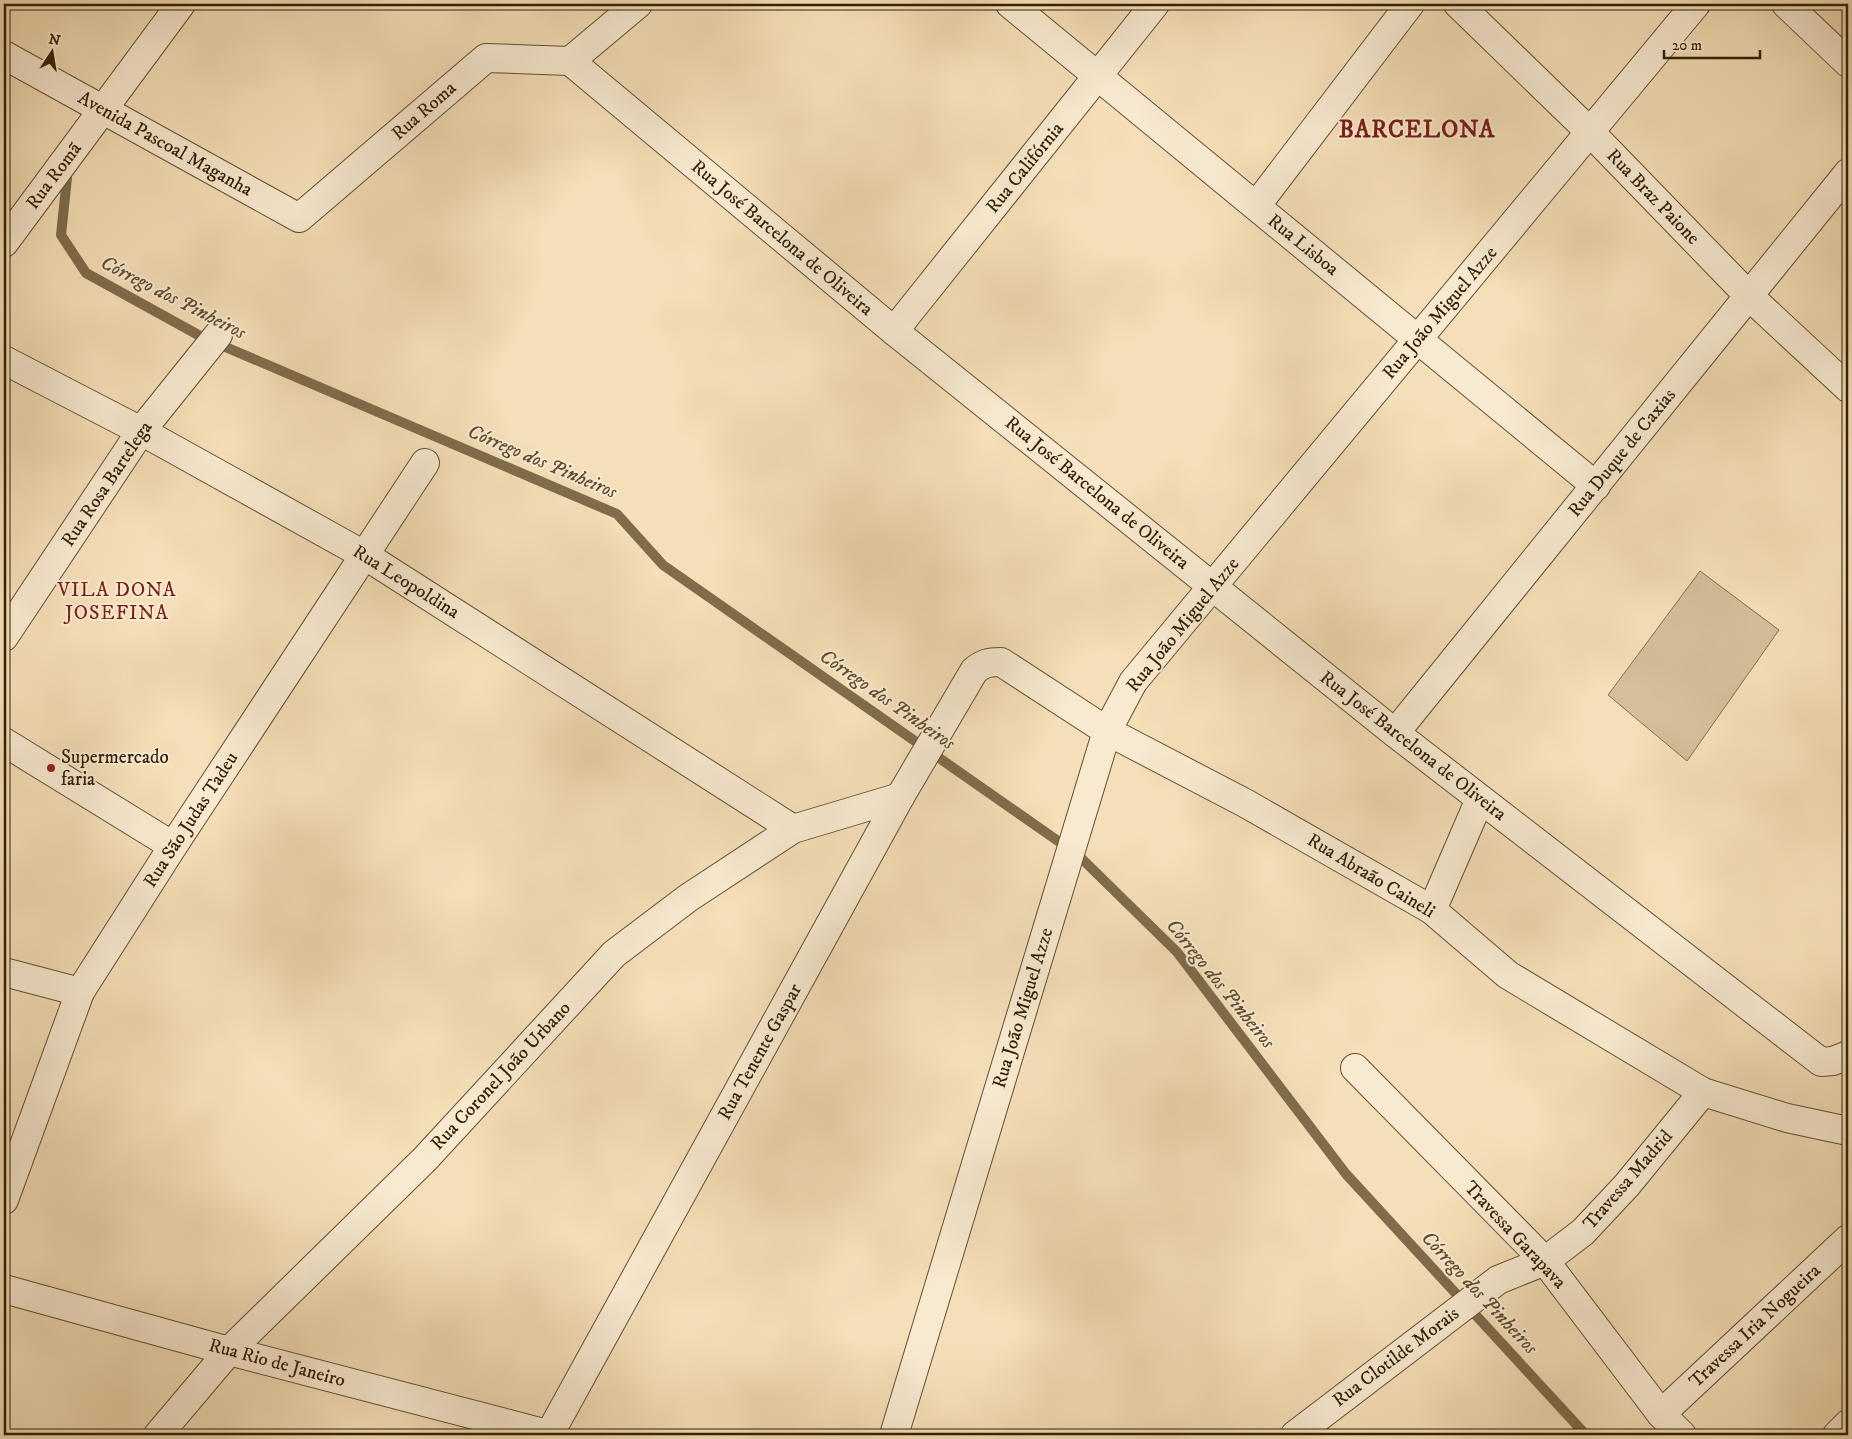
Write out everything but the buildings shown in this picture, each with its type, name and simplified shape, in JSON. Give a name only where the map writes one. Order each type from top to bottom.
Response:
[{"type":"street","name":"Rua Romã","points":[[4,243],[181,4]]},
{"type":"street","points":[[570,61],[638,4]]},
{"type":"street","name":"Rua Lisboa","points":[[1010,4],[1596,486]]},
{"type":"street","name":"Rua Califórnia","points":[[894,331],[1155,4]]},
{"type":"street","points":[[1256,206],[1410,4]]},
{"type":"street","name":"Rua Braz Paione","points":[[1458,4],[1590,132],[1749,296],[1848,388]]},
{"type":"street","name":"Rua João Miguel Azze","points":[[894,1435],[1106,731],[1133,682],[1696,4]]},
{"type":"street","points":[[1786,4],[1848,63]]},
{"type":"street","name":"Avenida Pascoal Maganha","points":[[4,55],[299,218]]},
{"type":"street","name":"Rua Roma","points":[[299,218],[486,58],[570,61]]},
{"type":"street","name":"Rua José Barcelona de Oliveira","points":[[570,61],[894,331],[1480,800],[1821,1062],[1833,1061],[1848,1055]]},
{"type":"street","name":"Rua Duque de Caxias","points":[[1395,733],[1848,173]]},
{"type":"street","name":"Rua Rosa Bartelega","points":[[4,637],[141,431],[218,335]]},
{"type":"street","name":"Rua Leopoldina","points":[[4,360],[141,431],[366,556],[793,829]]},
{"type":"street","name":"Rua São Judas Tadeu","points":[[4,1200],[80,992],[173,846],[426,463]]},
{"type":"street","name":"Rua Abraão Caineli","points":[[974,671],[982,664],[1000,662],[1106,731],[1245,803],[1432,910],[1508,975],[1703,1092],[1787,1118],[1848,1131]]},
{"type":"street","name":"Rua Tenente Gaspar","points":[[550,1435],[900,797],[974,671]]},
{"type":"street","points":[[4,742],[173,846]]},
{"type":"street","name":"Rua Coronel João Urbano","points":[[158,1435],[229,1351],[425,1159],[614,954],[688,898],[793,829],[900,797]]},
{"type":"street","points":[[1432,910],[1480,800]]},
{"type":"street","points":[[4,972],[80,992]]},
{"type":"street","name":"Travessa Garapava","points":[[1355,1068],[1539,1264],[1661,1414],[1682,1435]]},
{"type":"street","name":"Travessa Madrid","points":[[1498,1280],[1539,1264],[1583,1232],[1627,1185],[1703,1092]]},
{"type":"street","name":"Travessa Iria Nogueira","points":[[1661,1414],[1848,1239]]},
{"type":"street","name":"Rua Clotilde Morais","points":[[1295,1435],[1498,1280]]},
{"type":"street","name":"Rua Rio de Janeiro","points":[[4,1289],[229,1351],[550,1435]]},
{"type":"street","points":[[1837,1435],[1848,1424]]},
{"type":"shaded area","points":[[1700,571],[1779,630],[1687,761],[1608,695]]},
{"type":"waterway","name":"Córrego dos Pinheiros","points":[[67,178],[61,235],[86,273],[202,337],[617,514],[663,565],[1078,855],[1177,952],[1346,1174],[1586,1435]]},
{"type":"place","name":"Supermercado faria","points":[[51,768]]},
{"type":"district","name":"BARCELONA","points":[[1417,130]]},
{"type":"district","name":"VILA DONA JOSEFINA","points":[[117,602]]}]
